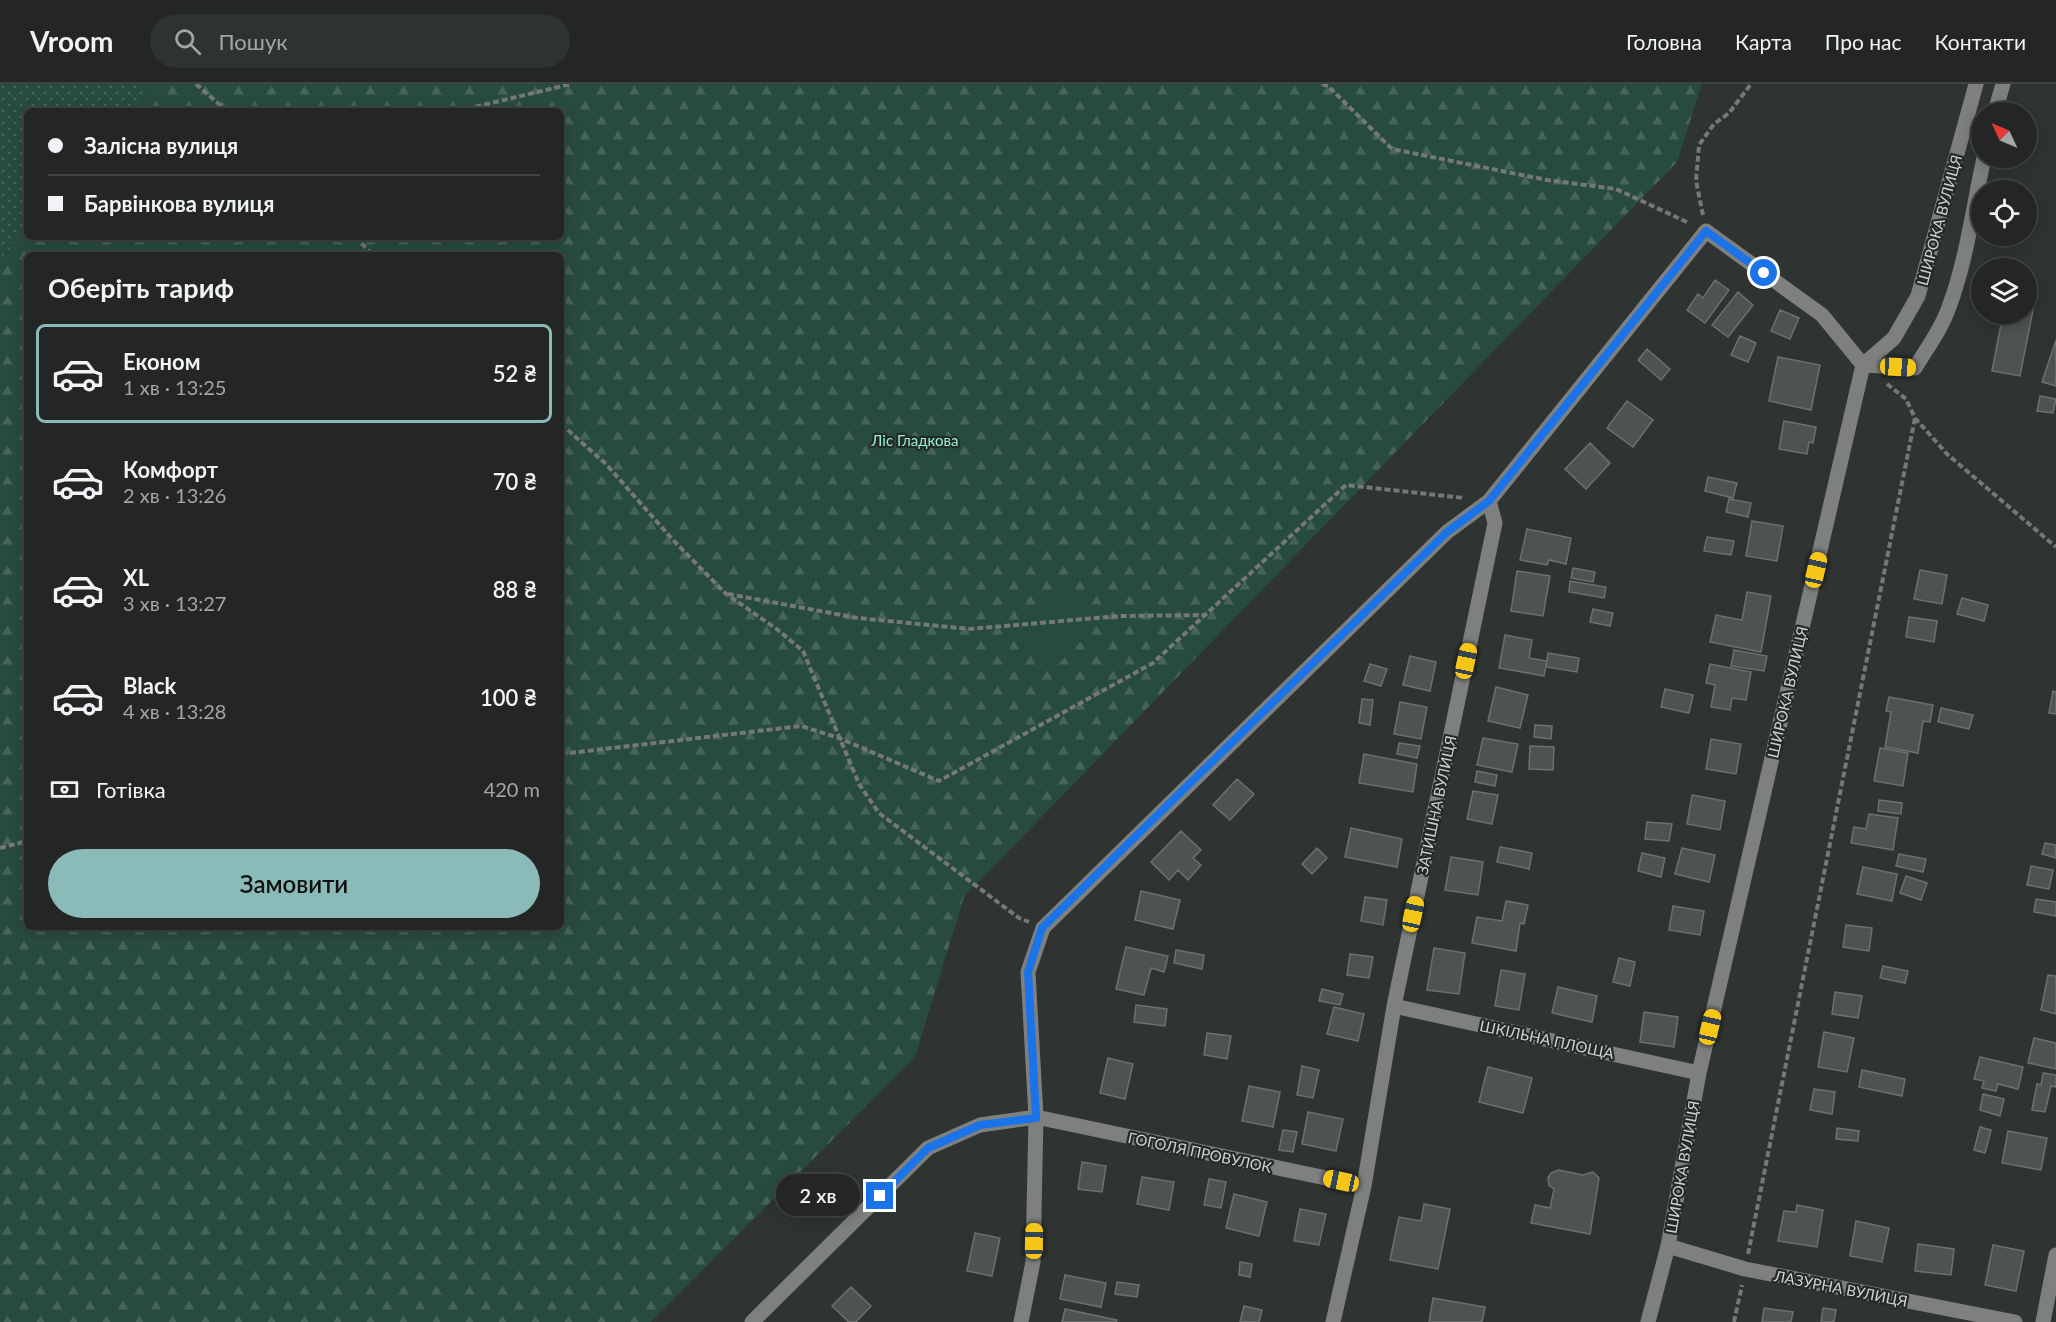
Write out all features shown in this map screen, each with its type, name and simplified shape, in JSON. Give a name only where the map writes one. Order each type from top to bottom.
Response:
[{"type":"street","name":"ШИРОКА ВУЛИЦЯ","points":[[1648,1322],[1668,1246],[1699,1073],[1863,365],[1894,338],[1917,296],[1976,84]]},
{"type":"street","points":[[1998,102],[2003,84]]},
{"type":"street","points":[[1021,1322],[1033,1262],[1036,1118],[1028,972],[1042,928],[1447,532],[1489,501],[1706,231],[1821,315],[1863,365],[1915,368],[1949,309],[1963,261],[1982,168]]},
{"type":"street","name":"ЗАТИШНА ВУЛИЦЯ","points":[[1333,1322],[1364,1186],[1394,1006],[1495,523],[1489,501]]},
{"type":"street","name":"ШКІЛЬНА ПЛОЩА","points":[[1394,1006],[1699,1073]]},
{"type":"street","name":"ГОГОЛЯ ПРОВУЛОК","points":[[752,1322],[928,1148],[980,1125],[1036,1118],[1364,1186]]},
{"type":"street","name":"ЛАЗУРНА ВУЛИЦЯ","points":[[1668,1246],[1745,1269],[2015,1322]]},
{"type":"street","points":[[2043,1322],[2056,1255]]},
{"type":"path","points":[[196,84],[224,108]]},
{"type":"path","points":[[471,108],[571,84]]},
{"type":"path","points":[[1322,84],[1328,86],[1392,149],[1546,180],[1616,189],[1706,231]]},
{"type":"path","points":[[1706,231],[1696,181],[1699,145],[1714,124],[1729,113],[1751,84]]},
{"type":"path","points":[[358,240],[370,252]]},
{"type":"path","points":[[1863,365],[1906,399],[1915,418],[1947,454],[2056,547]]},
{"type":"path","points":[[1734,1322],[1915,418]]},
{"type":"path","points":[[564,427],[606,464],[673,540],[724,593],[778,630],[803,651],[859,784],[879,813],[1019,918],[1042,928]]},
{"type":"path","points":[[564,754],[801,726],[839,738],[939,781],[1153,663],[1346,485],[1489,501]]},
{"type":"path","points":[[724,593],[858,618],[970,630],[1120,616],[1205,615]]},
{"type":"path","points":[[0,848],[24,842]]},
{"type":"green space","points":[[0,84],[144,84],[151,91],[136,108],[24,108],[24,232],[0,260]]},
{"type":"green space","name":"Ліс Гладкова","points":[[144,84],[1702,84],[1677,162],[964,897],[915,1057],[651,1322],[0,1322],[0,260],[24,232],[24,240],[564,240],[564,108],[136,108],[151,92]]},
{"type":"green space","points":[[1063,583],[1102,621],[1054,668],[1018,628]]},
{"type":"building","points":[[1715,280],[1729,290],[1705,323],[1687,310],[1698,294],[1703,298]]},
{"type":"building","points":[[1738,292],[1753,305],[1728,337],[1712,325]]},
{"type":"building","points":[[1780,310],[1799,318],[1790,339],[1771,331]]},
{"type":"building","points":[[2001,324],[2030,324],[2020,376],[1992,371]]},
{"type":"building","points":[[1740,336],[1756,343],[1748,362],[1731,355]]},
{"type":"building","points":[[2056,340],[2056,386],[2042,382]]},
{"type":"building","points":[[1647,349],[1670,369],[1661,380],[1638,360]]},
{"type":"building","points":[[1778,357],[1820,365],[1811,410],[1769,401]]},
{"type":"building","points":[[2040,396],[2056,399],[2053,413],[2037,411]]},
{"type":"building","points":[[1627,401],[1653,420],[1633,447],[1607,428]]},
{"type":"building","points":[[1784,421],[1816,427],[1813,443],[1809,442],[1807,454],[1779,449]]},
{"type":"building","points":[[1590,443],[1610,463],[1586,489],[1565,469]]},
{"type":"building","points":[[1708,477],[1737,483],[1733,498],[1705,491]]},
{"type":"building","points":[[1729,499],[1751,503],[1748,517],[1726,512]]},
{"type":"building","points":[[1752,521],[1783,526],[1777,561],[1746,556]]},
{"type":"building","points":[[1527,529],[1571,538],[1566,564],[1549,560],[1547,565],[1520,560]]},
{"type":"building","points":[[1707,537],[1734,541],[1731,555],[1704,551]]},
{"type":"building","points":[[1573,568],[1595,572],[1593,582],[1571,578]]},
{"type":"building","points":[[1920,570],[1947,575],[1942,604],[1914,599]]},
{"type":"building","points":[[1517,571],[1550,576],[1543,616],[1511,611]]},
{"type":"building","points":[[1570,581],[1606,587],[1604,598],[1569,592]]},
{"type":"building","points":[[1747,592],[1771,596],[1761,652],[1710,642],[1716,615],[1742,620]]},
{"type":"building","points":[[1962,598],[1988,605],[1984,621],[1957,614]]},
{"type":"building","points":[[1593,609],[1613,613],[1610,626],[1590,622]]},
{"type":"building","points":[[1909,617],[1937,621],[1934,642],[1906,637]]},
{"type":"building","points":[[1505,635],[1532,640],[1529,658],[1547,661],[1544,676],[1499,668]]},
{"type":"building","points":[[1734,650],[1767,656],[1764,671],[1731,666]]},
{"type":"building","points":[[1548,653],[1579,658],[1577,672],[1546,667]]},
{"type":"building","points":[[1410,656],[1436,662],[1430,691],[1403,685]]},
{"type":"building","points":[[1370,664],[1387,669],[1381,686],[1364,681]]},
{"type":"building","points":[[1710,664],[1751,672],[1746,700],[1732,698],[1730,710],[1711,707],[1715,685],[1706,683]]},
{"type":"building","points":[[1496,687],[1528,695],[1520,728],[1488,721]]},
{"type":"building","points":[[1665,689],[1693,695],[1689,713],[1661,707]]},
{"type":"building","points":[[2053,691],[2056,692],[2056,714],[2049,713]]},
{"type":"building","points":[[1889,697],[1933,705],[1930,722],[1923,721],[1918,753],[1885,747],[1891,712],[1886,711]]},
{"type":"building","points":[[1362,699],[1373,700],[1370,725],[1359,723]]},
{"type":"building","points":[[1400,702],[1427,707],[1421,739],[1394,734]]},
{"type":"building","points":[[1941,708],[1973,715],[1969,729],[1938,722]]},
{"type":"building","points":[[1535,725],[1552,726],[1551,739],[1534,737]]},
{"type":"building","points":[[1483,738],[1518,744],[1512,772],[1477,765]]},
{"type":"building","points":[[1711,739],[1741,744],[1736,774],[1706,769]]},
{"type":"building","points":[[1399,743],[1420,746],[1417,758],[1397,754]]},
{"type":"building","points":[[1530,746],[1554,747],[1553,770],[1529,769]]},
{"type":"building","points":[[1880,748],[1908,753],[1903,786],[1874,781]]},
{"type":"building","points":[[1364,754],[1417,764],[1413,792],[1359,783]]},
{"type":"building","points":[[1477,771],[1497,775],[1495,786],[1475,782]]},
{"type":"building","points":[[1237,779],[1254,794],[1230,820],[1213,805]]},
{"type":"building","points":[[1473,791],[1498,795],[1492,824],[1467,819]]},
{"type":"building","points":[[1692,795],[1725,801],[1720,830],[1687,824]]},
{"type":"building","points":[[1879,800],[1902,803],[1901,814],[1878,811]]},
{"type":"building","points":[[1869,814],[1898,818],[1893,850],[1851,843],[1854,827],[1866,829]]},
{"type":"building","points":[[1647,822],[1672,824],[1669,841],[1645,839]]},
{"type":"building","points":[[1351,828],[1402,839],[1397,867],[1345,857]]},
{"type":"building","points":[[1181,831],[1201,850],[1193,858],[1201,865],[1188,880],[1178,870],[1169,880],[1151,862]]},
{"type":"building","points":[[2045,843],[2056,845],[2056,858],[2042,854]]},
{"type":"building","points":[[1500,847],[1532,853],[1529,869],[1497,862]]},
{"type":"building","points":[[1317,848],[1327,858],[1312,874],[1302,864]]},
{"type":"building","points":[[1682,848],[1715,855],[1709,882],[1675,874]]},
{"type":"building","points":[[1642,853],[1665,858],[1661,877],[1638,871]]},
{"type":"building","points":[[1899,854],[1926,859],[1923,872],[1896,866]]},
{"type":"building","points":[[1451,857],[1483,862],[1478,895],[1445,890]]},
{"type":"building","points":[[2031,866],[2053,870],[2049,889],[2027,885]]},
{"type":"building","points":[[1863,867],[1897,874],[1892,901],[1857,894]]},
{"type":"building","points":[[1906,876],[1927,883],[1921,900],[1900,893]]},
{"type":"building","points":[[1141,891],[1180,900],[1173,929],[1135,920]]},
{"type":"building","points":[[1365,897],[1387,900],[1383,925],[1361,921]]},
{"type":"building","points":[[2036,899],[2056,902],[2056,916],[2034,912]]},
{"type":"building","points":[[1506,901],[1528,905],[1524,924],[1520,923],[1516,951],[1472,943],[1477,917],[1502,921]]},
{"type":"building","points":[[1673,906],[1704,911],[1700,935],[1669,930]]},
{"type":"building","points":[[1846,925],[1872,928],[1869,951],[1843,947]]},
{"type":"building","points":[[1126,947],[1168,956],[1164,972],[1151,968],[1144,995],[1116,989]]},
{"type":"building","points":[[1434,948],[1465,953],[1459,994],[1427,990]]},
{"type":"building","points":[[1176,950],[1204,955],[1202,969],[1174,963]]},
{"type":"building","points":[[1350,954],[1373,957],[1369,978],[1347,975]]},
{"type":"building","points":[[1619,958],[1635,962],[1630,986],[1613,982]]},
{"type":"building","points":[[1883,966],[1908,971],[1905,983],[1880,978]]},
{"type":"building","points":[[1501,970],[1525,974],[1519,1010],[1495,1006]]},
{"type":"building","points":[[2048,975],[2056,976],[2056,1014],[2041,1010]]},
{"type":"building","points":[[1558,987],[1597,996],[1592,1022],[1552,1013]]},
{"type":"building","points":[[1322,989],[1343,994],[1340,1005],[1319,1001]]},
{"type":"building","points":[[1835,992],[1862,996],[1858,1018],[1832,1014]]},
{"type":"building","points":[[1136,1005],[1167,1009],[1165,1026],[1134,1022]]},
{"type":"building","points":[[1334,1007],[1364,1014],[1358,1041],[1327,1034]]},
{"type":"building","points":[[1644,1012],[1678,1017],[1674,1047],[1640,1042]]},
{"type":"building","points":[[1824,1032],[1854,1038],[1847,1072],[1818,1067]]},
{"type":"building","points":[[1207,1033],[1231,1036],[1227,1059],[1204,1055]]},
{"type":"building","points":[[2034,1038],[2056,1043],[2056,1069],[2028,1063]]},
{"type":"building","points":[[1980,1057],[2023,1067],[2018,1089],[1998,1084],[1996,1091],[1982,1088],[1984,1081],[1974,1079]]},
{"type":"building","points":[[1108,1058],[1133,1064],[1125,1099],[1100,1093]]},
{"type":"building","points":[[1302,1066],[1319,1070],[1313,1098],[1297,1095]]},
{"type":"building","points":[[1488,1067],[1532,1078],[1523,1113],[1479,1102]]},
{"type":"building","points":[[1862,1070],[1905,1079],[1902,1096],[1859,1087]]},
{"type":"building","points":[[2043,1073],[2056,1075],[2056,1087],[2051,1086],[2045,1112],[2032,1110],[2037,1084],[2041,1085]]},
{"type":"building","points":[[1249,1086],[1280,1092],[1273,1127],[1242,1121]]},
{"type":"building","points":[[1814,1089],[1835,1092],[1832,1114],[1810,1110]]},
{"type":"building","points":[[1983,1094],[2004,1099],[2000,1116],[1980,1110]]},
{"type":"building","points":[[1308,1112],[1343,1119],[1336,1151],[1302,1144]]},
{"type":"building","points":[[1980,1127],[1991,1130],[1985,1153],[1974,1150]]},
{"type":"building","points":[[1837,1128],[1859,1131],[1858,1141],[1836,1139]]},
{"type":"building","points":[[1283,1130],[1297,1132],[1293,1152],[1279,1150]]},
{"type":"building","points":[[2008,1131],[2047,1138],[2041,1170],[2002,1163]]},
{"type":"building","points":[[1082,1162],[1106,1166],[1102,1192],[1078,1189]]},
{"type":"building","points":[[1558,1170],[1583,1175],[1593,1172],[1599,1178],[1590,1234],[1531,1223],[1535,1205],[1550,1208],[1554,1189],[1549,1185],[1548,1178],[1551,1173]]},
{"type":"building","points":[[1142,1177],[1174,1182],[1169,1210],[1137,1204]]},
{"type":"building","points":[[1209,1179],[1226,1182],[1221,1208],[1204,1205]]},
{"type":"building","points":[[1234,1194],[1267,1202],[1259,1236],[1226,1228]]},
{"type":"building","points":[[1424,1204],[1450,1209],[1438,1269],[1390,1260],[1399,1217],[1421,1221]]},
{"type":"building","points":[[1797,1205],[1823,1210],[1817,1247],[1778,1241],[1784,1211],[1796,1212]]},
{"type":"building","points":[[1300,1209],[1326,1214],[1319,1245],[1294,1241]]},
{"type":"building","points":[[1856,1221],[1889,1228],[1882,1262],[1850,1256]]},
{"type":"building","points":[[975,1233],[1000,1238],[992,1276],[967,1271]]},
{"type":"building","points":[[1918,1244],[1954,1249],[1951,1275],[1915,1271]]},
{"type":"building","points":[[1993,1245],[2024,1251],[2016,1291],[1985,1285]]},
{"type":"building","points":[[1240,1262],[1252,1264],[1250,1277],[1239,1275]]},
{"type":"building","points":[[1065,1275],[1106,1283],[1101,1307],[1060,1299]]},
{"type":"building","points":[[1117,1282],[1139,1285],[1137,1297],[1115,1294]]},
{"type":"building","points":[[851,1287],[871,1306],[856,1322],[849,1322],[832,1306]]},
{"type":"building","points":[[1433,1298],[1485,1307],[1482,1322],[1429,1322]]},
{"type":"building","points":[[1244,1306],[1262,1310],[1259,1322],[1240,1322]]},
{"type":"building","points":[[1764,1308],[1793,1312],[1791,1322],[1762,1322]]},
{"type":"building","points":[[1823,1308],[1836,1310],[1834,1322],[1821,1322]]},
{"type":"building","points":[[1065,1309],[1117,1320],[1116,1322],[1062,1322]]},
{"type":"route","points":[[880,1196],[928,1148],[980,1125],[1036,1118],[1028,972],[1042,928],[1447,532],[1489,501],[1706,231],[1764,273]]}]
